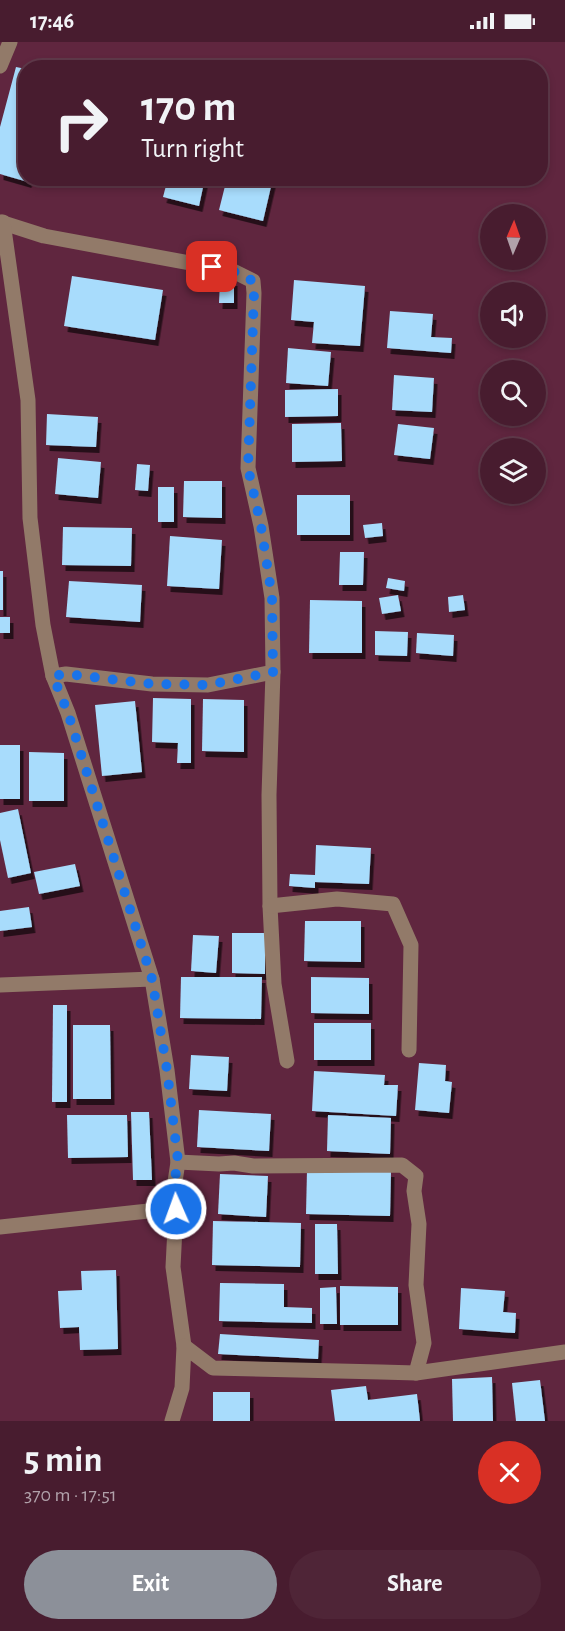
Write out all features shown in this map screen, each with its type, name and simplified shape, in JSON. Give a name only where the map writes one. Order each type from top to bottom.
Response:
[{"type":"street","points":[[0,66],[10,42]]},
{"type":"street","points":[[172,1421],[182,1388],[184,1346],[172,1267],[176,1209],[172,1195],[178,1161],[167,1070],[152,979],[68,713],[53,676],[43,625],[30,518],[28,400],[2,222],[44,236],[233,271],[253,281],[248,468],[261,526],[272,597],[270,906],[274,984],[287,1061]]},
{"type":"street","points":[[53,676],[66,674],[152,684],[208,685],[273,672]]},
{"type":"street","points":[[270,906],[337,899],[393,904],[411,945],[409,1050]]},
{"type":"street","points":[[0,985],[152,979]]},
{"type":"street","points":[[178,1161],[253,1166],[402,1165],[416,1176],[414,1191],[418,1224],[416,1285],[424,1343],[416,1373]]},
{"type":"street","points":[[0,1227],[176,1209]]},
{"type":"street","points":[[184,1346],[213,1368],[416,1373],[565,1352]]},
{"type":"building","points":[[16,67],[18,67],[18,179],[0,174],[0,127]]},
{"type":"building","points":[[166,186],[203,186],[199,206],[163,197]]},
{"type":"building","points":[[225,186],[271,186],[263,221],[219,210]]},
{"type":"building","points":[[72,276],[163,290],[155,340],[64,326]]},
{"type":"building","points":[[220,280],[234,280],[234,303],[219,303]]},
{"type":"building","points":[[294,280],[365,286],[360,346],[312,343],[314,322],[291,320]]},
{"type":"building","points":[[390,311],[433,314],[431,337],[452,338],[451,353],[387,348]]},
{"type":"building","points":[[288,348],[331,352],[328,386],[286,383]]},
{"type":"building","points":[[394,375],[434,378],[432,412],[392,410]]},
{"type":"building","points":[[338,389],[338,416],[285,417],[285,390]]},
{"type":"building","points":[[47,414],[98,417],[96,447],[46,445]]},
{"type":"building","points":[[341,423],[342,461],[292,462],[292,424]]},
{"type":"building","points":[[398,424],[434,428],[430,459],[394,455]]},
{"type":"building","points":[[58,458],[101,462],[98,498],[55,494]]},
{"type":"building","points":[[137,464],[150,465],[148,491],[135,490]]},
{"type":"building","points":[[184,481],[222,481],[222,518],[183,517]]},
{"type":"building","points":[[158,487],[174,487],[174,522],[158,522]]},
{"type":"building","points":[[297,495],[350,495],[350,535],[297,535]]},
{"type":"building","points":[[382,523],[383,536],[365,538],[363,525]]},
{"type":"building","points":[[63,527],[132,528],[131,566],[62,565]]},
{"type":"building","points":[[170,536],[222,540],[219,589],[167,586]]},
{"type":"building","points":[[340,552],[364,552],[363,585],[339,585]]},
{"type":"building","points":[[0,571],[3,571],[3,610],[0,610]]},
{"type":"building","points":[[388,578],[405,581],[404,591],[386,588]]},
{"type":"building","points":[[69,581],[142,585],[140,622],[66,617]]},
{"type":"building","points":[[398,595],[401,611],[382,614],[379,598]]},
{"type":"building","points":[[463,595],[465,610],[449,612],[448,597]]},
{"type":"building","points":[[310,600],[362,601],[362,653],[309,653]]},
{"type":"building","points":[[0,617],[10,617],[10,633],[0,633]]},
{"type":"building","points":[[375,631],[408,632],[407,656],[375,655]]},
{"type":"building","points":[[417,633],[454,635],[453,656],[416,653]]},
{"type":"building","points":[[153,698],[191,699],[191,763],[177,763],[178,743],[152,742]]},
{"type":"building","points":[[203,699],[244,700],[244,752],[202,751]]},
{"type":"building","points":[[135,701],[142,772],[102,776],[95,705]]},
{"type":"building","points":[[0,745],[20,745],[20,799],[0,799]]},
{"type":"building","points":[[29,752],[64,753],[64,801],[29,801]]},
{"type":"building","points":[[18,809],[31,873],[8,878],[0,840],[0,813]]},
{"type":"building","points":[[316,845],[371,848],[369,884],[315,882],[315,888],[289,886],[290,874],[315,875]]},
{"type":"building","points":[[75,864],[80,886],[39,894],[34,872]]},
{"type":"building","points":[[29,907],[32,927],[0,931],[0,911]]},
{"type":"building","points":[[305,921],[361,921],[361,962],[304,961]]},
{"type":"building","points":[[232,933],[265,933],[265,974],[232,973]]},
{"type":"building","points":[[193,935],[219,936],[216,973],[191,971]]},
{"type":"building","points":[[181,977],[262,977],[261,1019],[180,1018]]},
{"type":"building","points":[[311,977],[369,978],[369,1014],[311,1013]]},
{"type":"building","points":[[53,1005],[67,1005],[67,1102],[52,1102]]},
{"type":"building","points":[[314,1023],[371,1023],[371,1060],[314,1060]]},
{"type":"building","points":[[73,1025],[110,1025],[111,1099],[73,1099]]},
{"type":"building","points":[[191,1055],[229,1057],[227,1091],[189,1089]]},
{"type":"building","points":[[419,1063],[446,1065],[445,1081],[452,1082],[449,1113],[415,1110]]},
{"type":"building","points":[[314,1071],[385,1075],[384,1085],[398,1085],[396,1116],[312,1111]]},
{"type":"building","points":[[199,1110],[271,1114],[269,1151],[197,1147]]},
{"type":"building","points":[[131,1112],[149,1112],[152,1180],[133,1180]]},
{"type":"building","points":[[67,1115],[127,1115],[128,1157],[68,1158]]},
{"type":"building","points":[[328,1115],[391,1118],[390,1154],[327,1151]]},
{"type":"building","points":[[307,1170],[391,1171],[390,1216],[306,1214]]},
{"type":"building","points":[[220,1174],[268,1176],[266,1217],[218,1214]]},
{"type":"building","points":[[213,1221],[301,1223],[300,1267],[212,1265]]},
{"type":"building","points":[[315,1224],[337,1224],[338,1274],[315,1274]]},
{"type":"building","points":[[116,1270],[118,1349],[80,1350],[79,1327],[60,1328],[58,1291],[82,1290],[81,1271]]},
{"type":"building","points":[[220,1283],[284,1284],[284,1307],[312,1308],[312,1323],[219,1321]]},
{"type":"building","points":[[340,1286],[398,1287],[398,1325],[340,1325]]},
{"type":"building","points":[[336,1287],[337,1324],[320,1324],[320,1288]]},
{"type":"building","points":[[461,1288],[505,1291],[503,1312],[516,1313],[515,1333],[459,1329]]},
{"type":"building","points":[[220,1334],[319,1340],[318,1359],[218,1354]]},
{"type":"building","points":[[492,1377],[493,1421],[453,1421],[452,1379]]},
{"type":"building","points":[[540,1380],[545,1421],[516,1421],[512,1383]]},
{"type":"building","points":[[366,1386],[368,1400],[417,1394],[420,1421],[335,1421],[331,1390]]},
{"type":"building","points":[[213,1392],[250,1392],[250,1421],[213,1421]]},
{"type":"route","points":[[176,1209],[172,1195],[178,1161],[167,1070],[152,979],[68,713],[53,676],[66,674],[152,684],[208,685],[273,672],[272,597],[261,526],[248,468],[253,281],[233,271],[212,267]]}]
